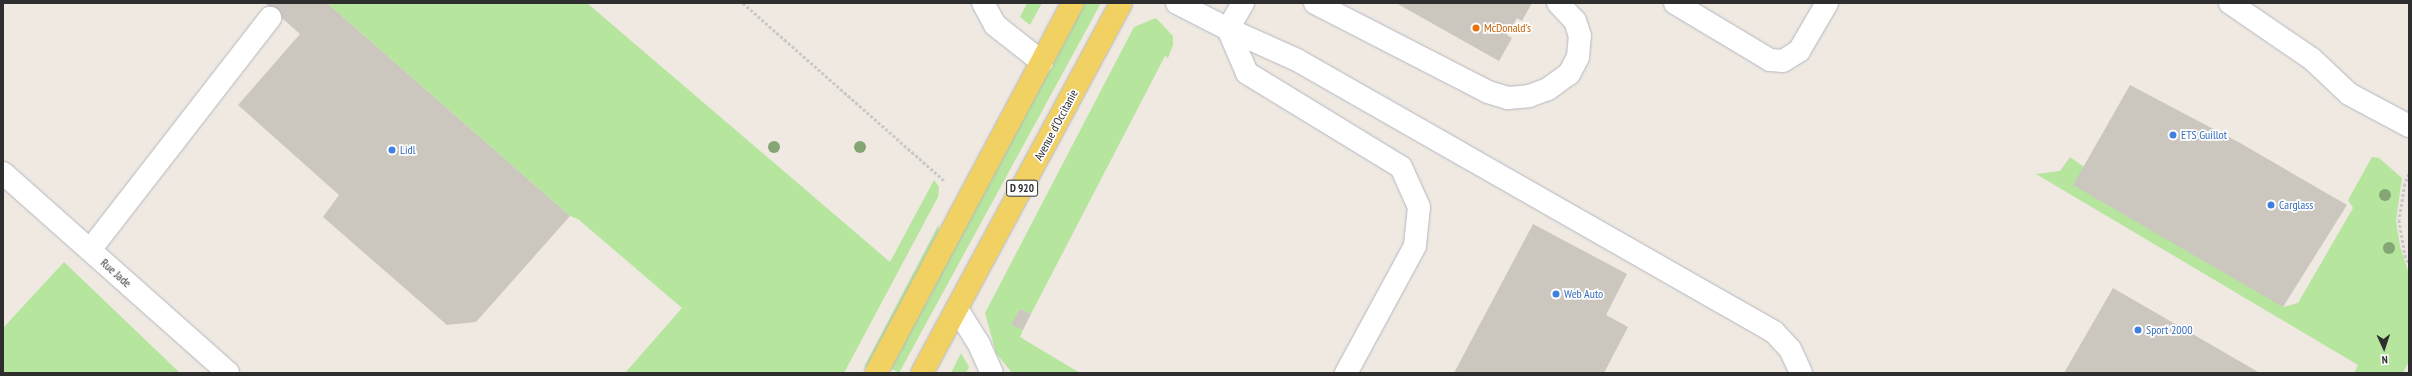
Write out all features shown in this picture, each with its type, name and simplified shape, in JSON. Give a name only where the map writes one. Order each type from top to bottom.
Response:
[{"type":"main road","points":[[876,373],[1073,3]]},
{"type":"main road","name":"Avenue d'Occitanie","points":[[922,373],[1121,3]]},
{"type":"street","points":[[983,3],[995,25],[1042,62]]},
{"type":"street","points":[[1178,3],[1228,30],[1297,60],[1774,332],[1790,349],[1801,373]]},
{"type":"street","points":[[1228,30],[1243,3]]},
{"type":"street","points":[[1315,3],[1488,92],[1508,98],[1529,96],[1548,89],[1568,74],[1578,57],[1580,36],[1575,21],[1558,3]]},
{"type":"street","points":[[1675,3],[1770,60],[1783,61],[1798,51],[1827,3]]},
{"type":"street","points":[[2230,3],[2312,59],[2349,94],[2409,126]]},
{"type":"street","points":[[90,250],[270,18]]},
{"type":"street","points":[[1228,30],[1247,73],[1401,167],[1419,207],[1415,246],[1346,373]]},
{"type":"street","name":"Rue Jade","points":[[3,173],[228,373]]},
{"type":"street","points":[[956,309],[978,342],[992,373]]},
{"type":"path","points":[[743,3],[968,201]]},
{"type":"path","points":[[2409,174],[2405,184],[2399,220],[2405,254],[2409,264]]},
{"type":"green space","points":[[327,3],[587,3],[890,262],[934,180],[939,187],[938,197],[844,373],[625,373],[682,308],[578,219],[570,216]]},
{"type":"green space","points":[[1027,3],[1042,3],[1030,25],[1020,17]]},
{"type":"green space","points":[[1085,3],[1101,3],[899,373],[888,367]]},
{"type":"green space","points":[[1156,18],[1173,36],[1173,45],[1168,58],[1165,56],[1031,314],[1020,309],[1012,325],[1023,330],[1020,337],[1080,373],[1012,373],[996,353],[985,313],[1134,27]]},
{"type":"green space","points":[[2070,157],[2283,307],[2298,303],[2353,208],[2348,200],[2372,157],[2379,158],[2402,178],[2396,221],[2400,246],[2409,274],[2409,361],[2403,373],[2354,373],[2358,365],[2036,174],[2060,171]]},
{"type":"green space","points":[[939,224],[937,241],[868,368],[864,367]]},
{"type":"green space","points":[[64,262],[180,373],[3,373],[3,328]]},
{"type":"green space","points":[[961,353],[969,367],[966,373],[951,373]]},
{"type":"building","name":"Lidl","points":[[268,3],[327,3],[570,216],[476,322],[447,325],[323,217],[339,195],[238,105],[300,34],[267,5]]},
{"type":"building","name":"McDonald's","points":[[1396,3],[1532,3],[1522,21],[1517,18],[1507,35],[1512,38],[1499,61]]},
{"type":"building","points":[[2130,85],[2240,143],[2347,205],[2283,307],[2073,185]]},
{"type":"building","name":"Web Auto","points":[[1533,224],[1627,274],[1606,315],[1628,327],[1604,373],[1454,373]]},
{"type":"building","name":"Sport 2000","points":[[2113,288],[2260,373],[2064,373]]},
{"type":"building","points":[[1020,309],[1031,314],[1023,330],[1011,325]]},
{"type":"place","name":"McDonald's","points":[[1476,28]]},
{"type":"place","name":"ETS Guillot","points":[[2173,135]]},
{"type":"place","name":"Lidl","points":[[392,150]]},
{"type":"place","name":"Carglass","points":[[2271,205]]},
{"type":"place","name":"Web Auto","points":[[1556,294]]},
{"type":"place","name":"Sport 2000","points":[[2138,330]]}]
